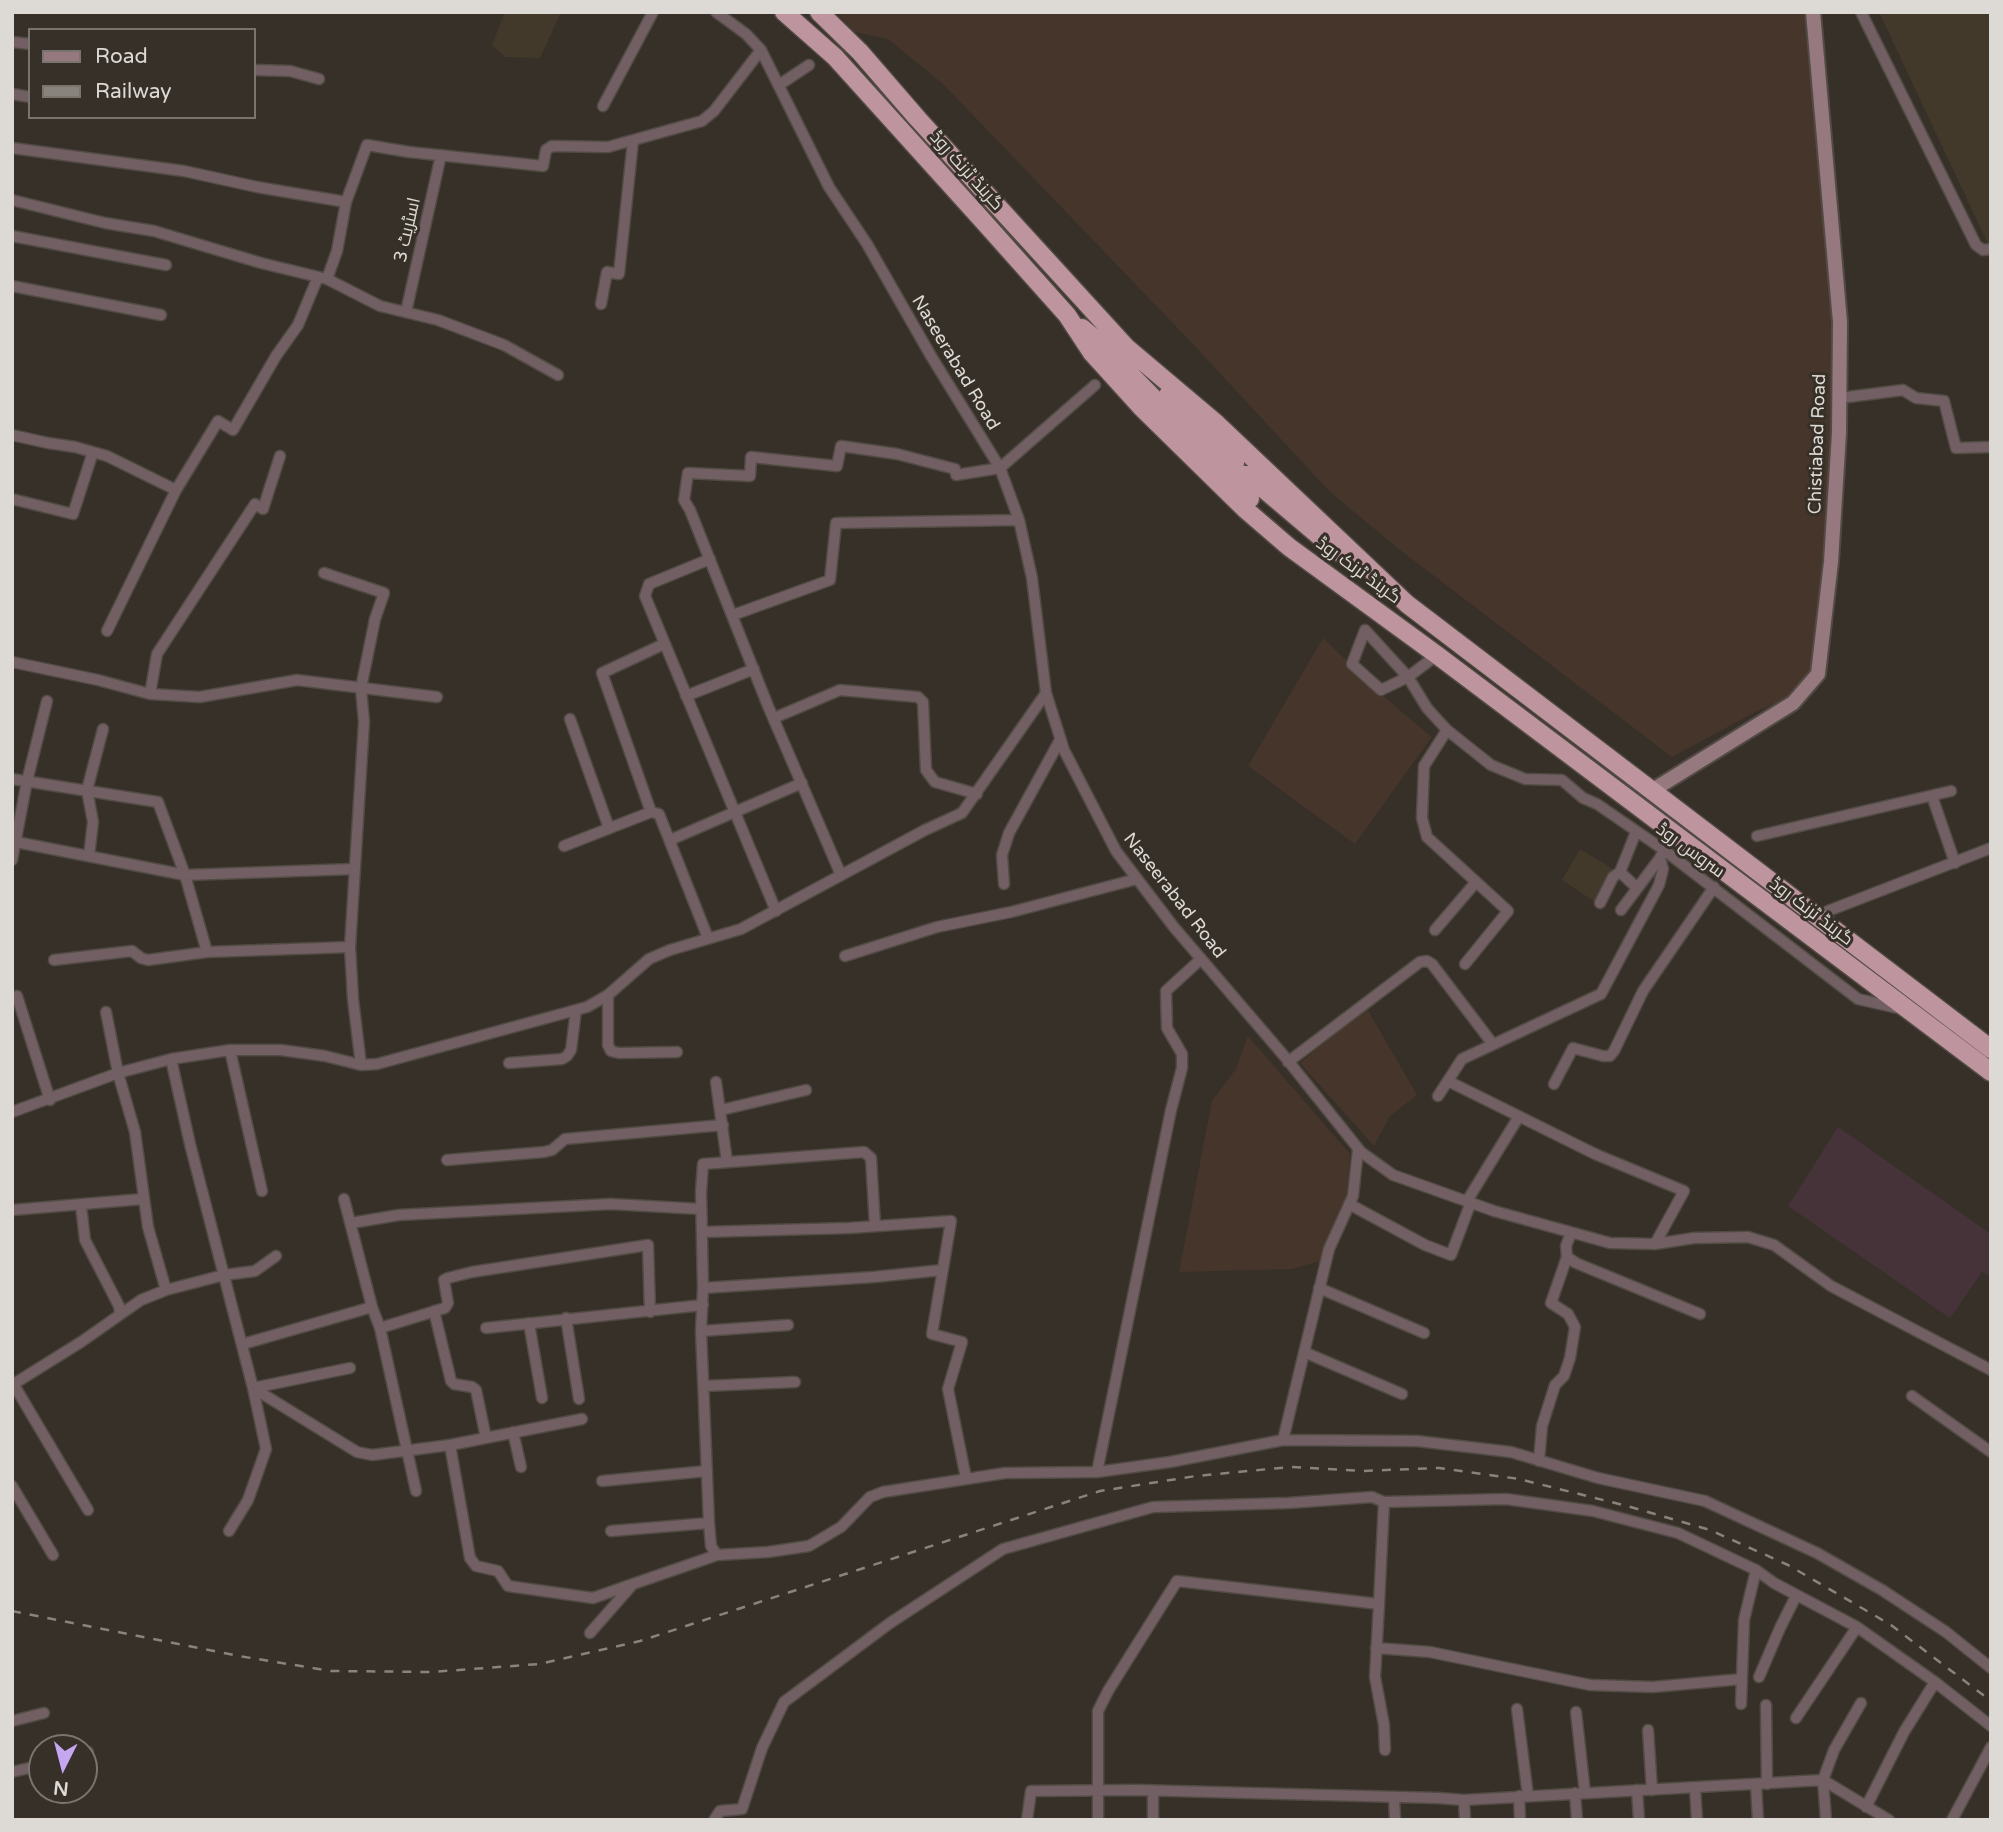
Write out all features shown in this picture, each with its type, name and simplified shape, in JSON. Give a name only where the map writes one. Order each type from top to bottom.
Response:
[{"type":"highway","name":"گرینڈ ٹرنک روڈ","points":[[784,12],[835,57],[1067,315],[1092,353],[1141,407],[1245,510],[1289,547],[1437,655],[1991,1072]]},
{"type":"highway","name":"گرینڈ ٹرنک روڈ","points":[[819,12],[860,52],[1127,348],[1217,424],[1407,604],[1991,1049]]},
{"type":"highway","points":[[1067,315],[1100,343],[1224,474],[1233,472],[1235,463],[1183,411],[1127,348]]},
{"type":"highway","points":[[1373,608],[1255,504],[1236,485],[1237,478],[1247,475],[1320,539],[1407,604]]},
{"type":"highway","points":[[1976,1061],[1991,1079]]},
{"type":"main road","name":"Chistiabad Road","points":[[1653,790],[1793,703],[1818,674],[1831,562],[1840,398],[1839,284],[1813,12]]},
{"type":"street","points":[[603,106],[653,12]]},
{"type":"street","name":"Naseerabad Road","points":[[716,12],[746,34],[761,50],[829,187],[867,244],[931,356],[1000,468],[1019,520],[1032,578],[1046,694],[1060,740],[1116,851],[1358,1150],[1392,1175],[1610,1243],[1654,1244],[1694,1238],[1748,1237],[1774,1245],[1831,1286],[1991,1370]]},
{"type":"street","points":[[1861,12],[1976,245],[1979,249],[1989,249]]},
{"type":"street","points":[[107,631],[176,490],[218,421],[233,430],[276,356],[298,325],[337,251],[346,202],[367,145],[543,166],[546,150],[552,146],[608,147],[702,121],[714,111],[761,50]]},
{"type":"street","points":[[779,85],[809,65]]},
{"type":"street","points":[[256,70],[290,71],[319,79]]},
{"type":"street","points":[[601,304],[607,272],[619,274],[633,141]]},
{"type":"street","points":[[12,148],[184,171],[346,202]]},
{"type":"street","name":"اسٹریٹ 3","points":[[406,312],[441,155]]},
{"type":"street","points":[[12,201],[105,223],[154,231],[261,263],[323,278],[380,306],[438,320],[504,345],[558,374]]},
{"type":"street","points":[[12,236],[166,265]]},
{"type":"street","points":[[12,286],[161,315]]},
{"type":"street","points":[[841,876],[684,500],[688,473],[750,475],[751,457],[837,466],[841,446],[897,454],[954,469],[956,475],[1000,468],[1095,385]]},
{"type":"street","points":[[1840,398],[1903,390],[1916,398],[1944,401],[1956,448],[1991,447]]},
{"type":"street","points":[[12,435],[107,456],[176,490]]},
{"type":"street","points":[[12,499],[73,514],[93,452]]},
{"type":"street","points":[[150,694],[157,654],[255,504],[263,509],[280,456]]},
{"type":"street","points":[[733,615],[830,580],[836,523],[1019,520]]},
{"type":"street","points":[[710,559],[649,584],[645,589],[645,596],[776,911]]},
{"type":"street","points":[[324,573],[384,593],[375,619],[361,688],[364,723],[350,947],[361,1065]]},
{"type":"street","name":"سروس روڈ","points":[[1408,677],[1381,690],[1352,664],[1365,630],[1408,677],[1427,708],[1447,730],[1491,765],[1525,779],[1562,780],[1583,798],[1597,804],[1636,832],[1662,854],[1714,887],[1858,999],[1909,1011]]},
{"type":"street","points":[[651,812],[602,673],[664,644]]},
{"type":"street","points":[[1408,677],[1437,655]]},
{"type":"street","points":[[12,662],[150,694],[200,698],[297,680],[436,697]]},
{"type":"street","points":[[686,695],[754,669]]},
{"type":"street","points":[[774,718],[840,690],[918,697],[923,702],[924,710],[926,771],[935,782],[977,794]]},
{"type":"street","points":[[12,1112],[118,1073],[171,1059],[230,1050],[281,1050],[325,1056],[361,1065],[377,1063],[587,1007],[608,995],[649,958],[741,929],[925,830],[954,819],[977,794],[1046,694]]},
{"type":"street","points":[[12,860],[27,781],[47,701]]},
{"type":"street","points":[[570,719],[610,828]]},
{"type":"street","points":[[89,856],[93,822],[87,790],[103,729]]},
{"type":"street","points":[[1447,730],[1424,766],[1422,818],[1427,837],[1508,911],[1465,964]]},
{"type":"street","points":[[1004,884],[1002,855],[1009,833],[1060,740]]},
{"type":"street","points":[[12,779],[158,802],[185,875],[207,952]]},
{"type":"street","points":[[670,840],[802,783]]},
{"type":"street","points":[[1757,836],[1951,792]]},
{"type":"street","points":[[1932,796],[1955,863]]},
{"type":"street","points":[[564,846],[651,812],[659,814],[708,938]]},
{"type":"street","points":[[1600,903],[1613,877],[1620,872],[1636,832]]},
{"type":"street","points":[[16,842],[185,875],[354,869]]},
{"type":"street","points":[[1815,916],[1991,848]]},
{"type":"street","points":[[1621,910],[1662,854]]},
{"type":"street","points":[[1438,1096],[1462,1059],[1601,994],[1659,886],[1664,869],[1662,854]]},
{"type":"street","points":[[1620,872],[1637,888]]},
{"type":"street","points":[[845,956],[937,927],[1011,912],[1137,879]]},
{"type":"street","points":[[1435,930],[1476,882]]},
{"type":"street","points":[[1554,1084],[1573,1048],[1603,1056],[1614,1051],[1643,991],[1714,887]]},
{"type":"street","points":[[54,960],[132,951],[148,960],[207,952],[350,947]]},
{"type":"street","points":[[1097,1472],[1171,1110],[1182,1068],[1182,1054],[1167,1028],[1166,991],[1201,959]]},
{"type":"street","points":[[1288,1062],[1420,962],[1427,961],[1492,1043]]},
{"type":"street","points":[[608,995],[608,1045],[611,1051],[677,1052]]},
{"type":"street","points":[[17,996],[50,1100]]},
{"type":"street","points":[[509,1063],[562,1059],[568,1056],[576,1010]]},
{"type":"street","points":[[106,1012],[118,1073],[135,1132],[148,1227],[166,1290]]},
{"type":"street","points":[[230,1050],[262,1191]]},
{"type":"street","points":[[171,1059],[243,1343],[266,1449],[248,1500],[229,1531]]},
{"type":"street","points":[[1448,1081],[1595,1154],[1684,1191],[1654,1244]]},
{"type":"street","points":[[716,1082],[727,1162]]},
{"type":"street","points":[[721,1110],[806,1090]]},
{"type":"street","points":[[1349,1204],[1425,1245],[1451,1255],[1469,1201],[1518,1118]]},
{"type":"street","points":[[447,1160],[544,1152],[552,1150],[565,1139],[723,1125]]},
{"type":"street","points":[[1283,1440],[1329,1249],[1353,1196],[1358,1150]]},
{"type":"street","points":[[717,1555],[712,1546],[709,1523],[701,1331],[703,1164],[864,1152],[871,1158],[875,1226]]},
{"type":"street","points":[[12,1210],[144,1199]]},
{"type":"street","points":[[344,1199],[380,1328],[416,1491]]},
{"type":"street","points":[[351,1223],[399,1215],[611,1204],[701,1209]]},
{"type":"street","points":[[81,1206],[85,1240],[119,1306],[120,1313]]},
{"type":"street","points":[[702,1232],[951,1221],[932,1334],[962,1342],[948,1389],[966,1478]]},
{"type":"street","points":[[1539,1461],[1542,1426],[1555,1385],[1564,1376],[1570,1359],[1575,1327],[1568,1314],[1551,1303],[1567,1257],[1566,1247],[1572,1233]]},
{"type":"street","points":[[380,1328],[445,1308],[448,1303],[444,1280],[448,1278],[648,1245],[650,1312]]},
{"type":"street","points":[[88,1510],[13,1385],[141,1300],[166,1290],[256,1270],[276,1256]]},
{"type":"street","points":[[1567,1257],[1700,1314]]},
{"type":"street","points":[[703,1288],[942,1270]]},
{"type":"street","points":[[1319,1288],[1424,1333]]},
{"type":"street","points":[[486,1328],[703,1305]]},
{"type":"street","points":[[243,1343],[372,1307]]},
{"type":"street","points":[[434,1311],[451,1381],[476,1390],[486,1438]]},
{"type":"street","points":[[566,1318],[579,1399]]},
{"type":"street","points":[[529,1323],[542,1398]]},
{"type":"street","points":[[701,1331],[788,1325]]},
{"type":"street","points":[[1304,1352],[1402,1394]]},
{"type":"street","points":[[253,1388],[350,1368]]},
{"type":"street","points":[[704,1386],[795,1382]]},
{"type":"street","points":[[253,1388],[364,1455],[450,1445],[582,1419]]},
{"type":"street","points":[[1912,1396],[1991,1452]]},
{"type":"street","points":[[513,1432],[521,1467]]},
{"type":"street","points":[[450,1445],[470,1558],[476,1566],[498,1571],[508,1586],[593,1598],[717,1555],[809,1546],[841,1527],[870,1497],[905,1487],[1005,1473],[1097,1472],[1170,1462],[1283,1440],[1417,1441],[1511,1452],[1598,1478],[1705,1501],[1817,1553],[1882,1590],[1946,1632],[1991,1668]]},
{"type":"street","points":[[602,1481],[707,1471]]},
{"type":"street","points":[[12,1486],[53,1555]]},
{"type":"street","points":[[744,1820],[742,1809],[762,1748],[784,1702],[890,1623],[1003,1549],[1153,1507],[1288,1503],[1372,1497],[1384,1502],[1506,1499],[1593,1511],[1678,1533],[1756,1570],[1796,1596],[1857,1627],[1935,1682],[1991,1726]]},
{"type":"street","points":[[1384,1502],[1375,1677],[1384,1725],[1385,1750]]},
{"type":"street","points":[[611,1531],[709,1523]]},
{"type":"street","points":[[1741,1704],[1744,1620],[1756,1570]]},
{"type":"street","points":[[1098,1820],[1098,1711],[1178,1581],[1379,1604]]},
{"type":"street","points":[[590,1633],[633,1584]]},
{"type":"street","points":[[1759,1677],[1796,1596]]},
{"type":"street","points":[[1796,1718],[1857,1627]]},
{"type":"street","points":[[1376,1648],[1430,1652],[1590,1685],[1653,1687],[1742,1679]]},
{"type":"street","points":[[1866,1807],[1904,1732],[1935,1682]]},
{"type":"street","points":[[1826,1820],[1823,1780],[1834,1750],[1861,1703]]},
{"type":"street","points":[[1758,1820],[1766,1705]]},
{"type":"street","points":[[1517,1709],[1523,1796],[1520,1820]]},
{"type":"street","points":[[1576,1712],[1580,1793],[1577,1820]]},
{"type":"street","points":[[12,1721],[44,1713]]},
{"type":"street","points":[[1648,1730],[1652,1790]]},
{"type":"street","points":[[1952,1820],[1991,1747]]},
{"type":"street","points":[[1027,1820],[1031,1791],[1153,1791],[1464,1800],[1823,1780],[1866,1807],[1875,1817],[1889,1820]]},
{"type":"street","points":[[1695,1788],[1697,1820]]},
{"type":"street","points":[[1637,1790],[1639,1820]]},
{"type":"street","points":[[1153,1791],[1153,1820]]},
{"type":"street","points":[[1394,1797],[1395,1820]]},
{"type":"street","points":[[1464,1800],[1465,1820]]},
{"type":"street","points":[[714,1820],[720,1811],[742,1809]]},
{"type":"shaded area","points":[[505,12],[561,12],[540,58],[505,57],[492,45]]},
{"type":"shaded area","points":[[836,12],[1804,12],[1832,309],[1834,425],[1813,674],[1783,701],[1759,710],[1672,757],[1400,550],[1330,492],[1190,341],[943,84],[888,39],[854,32]]},
{"type":"shaded area","points":[[1879,12],[1991,12],[1991,246],[1989,246]]},
{"type":"shaded area","points":[[1323,638],[1389,701],[1432,737],[1355,844],[1248,766]]},
{"type":"shaded area","points":[[1580,849],[1613,869],[1595,902],[1562,880]]},
{"type":"shaded area","points":[[1366,1007],[1417,1095],[1390,1116],[1374,1146],[1300,1063]]},
{"type":"shaded area","points":[[1248,1036],[1350,1154],[1347,1194],[1320,1261],[1292,1269],[1179,1272],[1212,1101],[1236,1069]]},
{"type":"shaded area","points":[[1838,1127],[1991,1234],[1991,1277],[1982,1272],[1950,1318],[1788,1206]]},
{"type":"railway","points":[[12,1611],[239,1656],[331,1671],[432,1672],[539,1664],[640,1641],[1100,1491],[1196,1476],[1290,1467],[1362,1471],[1439,1468],[1519,1479],[1710,1530],[1788,1565],[1891,1625],[1991,1701]]}]
